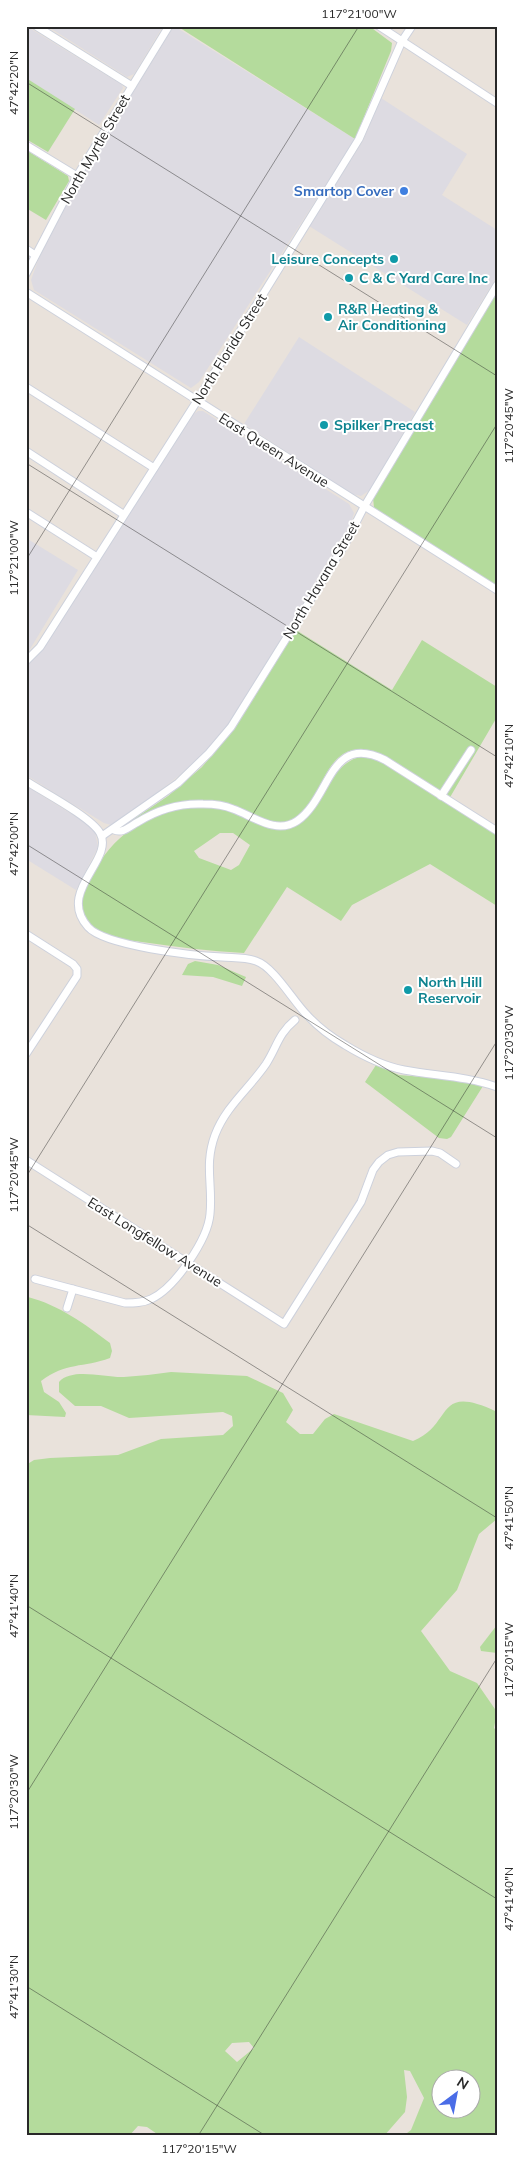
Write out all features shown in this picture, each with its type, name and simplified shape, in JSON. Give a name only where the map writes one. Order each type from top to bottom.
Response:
[{"type":"street","points":[[36,26],[132,86]]},
{"type":"street","name":"North Myrtle Street","points":[[26,274],[77,176],[168,26]]},
{"type":"street","points":[[379,26],[497,103]]},
{"type":"street","name":"North Florida Street","points":[[26,661],[40,646],[197,401],[359,139],[402,41],[412,26]]},
{"type":"street","points":[[26,145],[77,176]]},
{"type":"street","points":[[26,249],[35,255]]},
{"type":"street","name":"North Havana Street","points":[[102,836],[114,830],[178,783],[228,732],[345,544],[364,507],[497,285]]},
{"type":"street","name":"East Queen Avenue","points":[[26,292],[497,590]]},
{"type":"street","points":[[26,387],[154,468]]},
{"type":"street","points":[[26,451],[123,514]]},
{"type":"street","points":[[26,512],[97,557]]},
{"type":"street","points":[[440,796],[471,750]]},
{"type":"street","points":[[114,830],[122,831],[160,811],[194,804],[222,806],[269,824],[288,825],[305,814],[336,765],[355,754],[369,754],[385,760],[497,831]]},
{"type":"street","points":[[26,781],[91,823],[102,836],[101,852],[84,882],[79,901],[84,921],[98,935],[116,941],[195,955],[242,957],[258,961],[313,1021],[327,1033],[360,1054],[402,1070],[458,1076],[497,1087]]},
{"type":"street","points":[[26,934],[73,964],[77,969],[77,976],[26,1054]]},
{"type":"street","points":[[34,1279],[125,1303],[140,1303],[162,1292],[188,1262],[207,1227],[210,1213],[208,1170],[215,1134],[232,1104],[266,1063],[280,1035],[295,1020]]},
{"type":"street","name":"East Longfellow Avenue","points":[[26,1160],[284,1324],[361,1202],[373,1170],[379,1162],[388,1155],[398,1152],[432,1151],[456,1164]]},
{"type":"street","points":[[67,1308],[73,1289]]},
{"type":"shaded area","points":[[26,26],[122,85],[123,88],[99,125],[26,78]]},
{"type":"shaded area","points":[[47,26],[163,26],[134,74],[127,77]]},
{"type":"shaded area","points":[[174,26],[355,139],[199,382],[191,388],[34,290],[31,280],[39,258],[78,182]]},
{"type":"shaded area","points":[[381,98],[467,154],[442,195],[497,230],[497,276],[467,325],[309,226],[363,141]]},
{"type":"shaded area","points":[[299,337],[415,412],[370,490],[361,496],[352,494],[244,424]]},
{"type":"shaded area","points":[[198,411],[203,411],[349,504],[354,513],[351,523],[227,728],[198,761],[120,821],[111,825],[104,823],[26,775],[26,668],[44,645],[191,416]]},
{"type":"shaded area","points":[[26,538],[78,570],[27,654],[26,653]]},
{"type":"shaded area","points":[[26,786],[89,825],[95,832],[98,847],[76,890],[26,859]]},
{"type":"green space","points":[[177,26],[369,26],[392,43],[391,51],[355,139]]},
{"type":"green space","points":[[26,78],[75,109],[48,152],[26,139]]},
{"type":"green space","points":[[26,150],[68,176],[69,181],[46,220],[26,208]]},
{"type":"green space","points":[[497,289],[497,587],[374,508],[373,497]]},
{"type":"green space","points":[[296,630],[392,690],[422,640],[497,687],[497,717],[449,799],[390,759],[371,751],[353,750],[340,756],[330,768],[305,810],[295,819],[274,823],[237,807],[207,800],[193,801],[166,808],[126,827],[122,827],[168,796],[202,767],[235,728]]},
{"type":"green space","points":[[361,756],[375,758],[497,835],[497,906],[430,864],[352,905],[341,921],[287,887],[244,953],[193,949],[114,938],[98,932],[87,919],[82,908],[82,897],[87,885],[106,854],[118,840],[133,828],[166,812],[184,807],[202,806],[229,810],[265,826],[283,829],[292,827],[312,812],[331,780],[348,762]],"holes":[[[220,833],[233,833],[250,845],[239,865],[231,870],[199,858],[194,851]]]},
{"type":"green space","points":[[195,961],[218,965],[246,977],[242,986],[213,977],[182,975],[188,964]]},
{"type":"green space","points":[[376,1065],[399,1075],[447,1079],[483,1086],[451,1137],[447,1139],[439,1138],[365,1082]]},
{"type":"green space","points":[[26,1278],[28,1297],[61,1310],[110,1343],[112,1351],[110,1358],[67,1368],[41,1381],[44,1392],[59,1402],[66,1413],[65,1417],[26,1415]]},
{"type":"green space","points":[[171,1372],[247,1376],[283,1393],[293,1410],[286,1422],[300,1434],[313,1434],[325,1419],[334,1414],[413,1441],[426,1434],[435,1426],[447,1409],[454,1404],[463,1402],[477,1404],[497,1412],[497,1519],[479,1534],[457,1590],[421,1631],[450,1671],[477,1683],[497,1712],[494,1728],[497,1731],[497,2136],[403,2136],[411,2130],[424,2098],[410,2071],[404,2070],[407,2097],[405,2112],[384,2136],[160,2136],[147,2127],[138,2126],[129,2136],[26,2136],[26,1465],[34,1460],[50,1458],[118,1455],[161,1439],[223,1435],[233,1426],[232,1416],[223,1412],[129,1418],[101,1406],[75,1406],[59,1392],[59,1382],[72,1375],[90,1374],[124,1377]],"holes":[[[249,2042],[254,2048],[237,2062],[225,2051],[232,2043]]]},
{"type":"green space","points":[[497,1625],[497,1653],[481,1651],[480,1647]]},
{"type":"place","name":"Smartop Cover","points":[[404,191]]},
{"type":"place","name":"Leisure Concepts","points":[[394,259]]},
{"type":"place","name":"C & C Yard Care Inc","points":[[349,278]]},
{"type":"place","name":"R&R Heating & Air Conditioning","points":[[328,317]]},
{"type":"place","name":"Spilker Precast","points":[[324,425]]},
{"type":"place","name":"North Hill Reservoir","points":[[408,990]]}]
